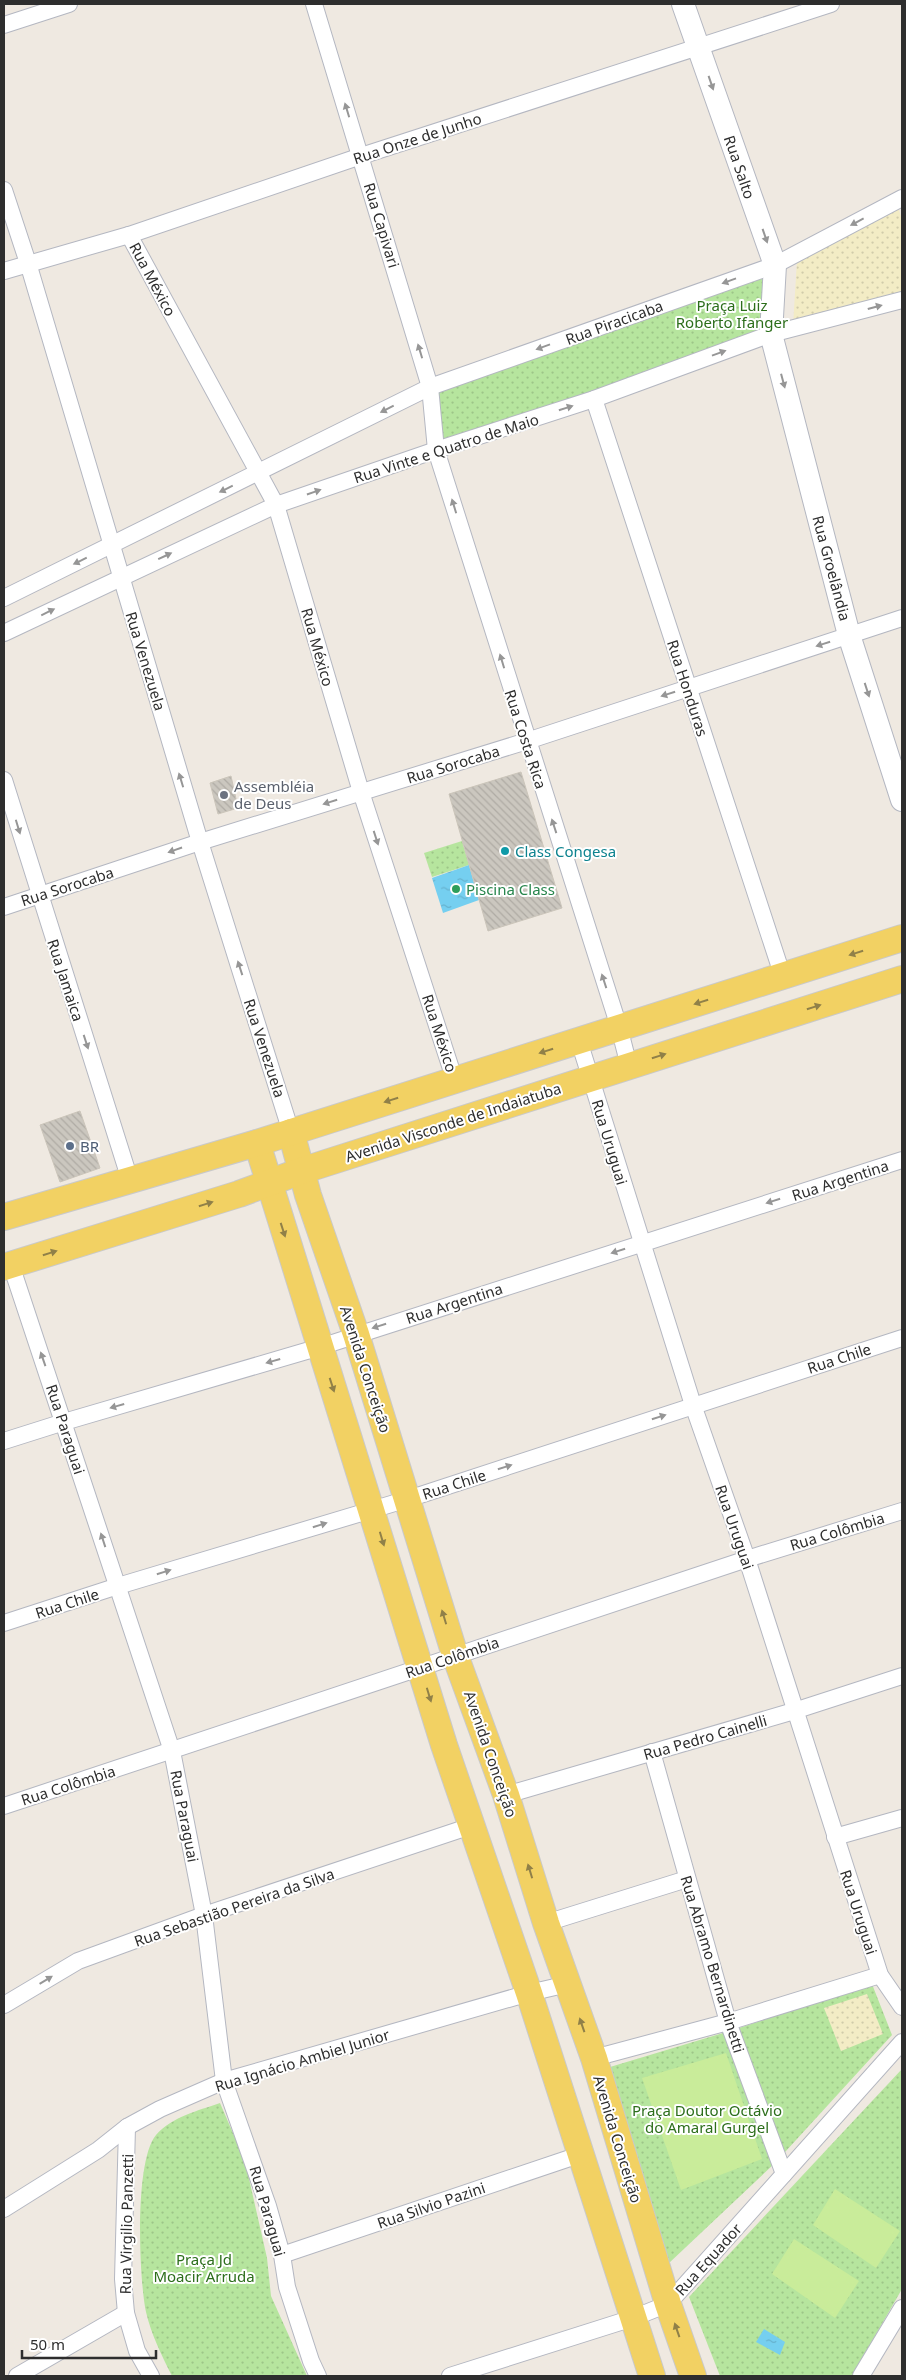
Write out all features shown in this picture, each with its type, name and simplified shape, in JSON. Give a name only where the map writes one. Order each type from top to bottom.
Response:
[{"type":"main road","points":[[4,1217],[257,1143],[902,938]]},
{"type":"main road","name":"Avenida Visconde de Indaiatuba","points":[[7,1266],[629,1066],[902,981]]},
{"type":"main road","name":"Avenida Conceição","points":[[291,1132],[301,1171],[356,1334],[455,1655],[506,1795],[546,1923],[594,2058],[668,2304],[693,2376]]},
{"type":"main road","points":[[257,1143],[471,1826],[529,1993],[652,2376]]},
{"type":"street","points":[[4,25],[69,4]]},
{"type":"street","name":"Rua Capivari","points":[[314,4],[362,156],[430,387],[436,450]]},
{"type":"street","name":"Rua Salto","points":[[683,4],[775,265],[771,334]]},
{"type":"street","name":"Rua Onze de Junho","points":[[4,271],[129,235],[362,156],[831,4]]},
{"type":"street","name":"Rua Venezuela","points":[[4,190],[28,263],[200,842],[291,1132]]},
{"type":"street","name":"Rua Piracicaba","points":[[430,387],[775,265],[902,201]]},
{"type":"street","name":"Rua México","points":[[129,235],[276,506],[361,792],[455,1081]]},
{"type":"street","name":"Rua Vinte e Quatro de Maio","points":[[4,633],[121,576],[276,506],[436,450],[594,399],[771,334],[902,300]]},
{"type":"street","name":"Rua Groelândia","points":[[771,334],[849,635],[902,800]]},
{"type":"street","points":[[4,598],[430,387]]},
{"type":"street","name":"Rua Honduras","points":[[594,399],[783,977]]},
{"type":"street","name":"Rua Costa Rica","points":[[436,450],[619,1027],[629,1066]]},
{"type":"street","name":"Rua Sorocaba","points":[[4,907],[200,842],[527,741],[902,618]]},
{"type":"street","name":"Rua Jamaica","points":[[4,780],[130,1180]]},
{"type":"street","name":"Rua Uruguai","points":[[579,1041],[693,1405],[746,1559],[880,1975],[902,2007]]},
{"type":"street","name":"Rua Argentina","points":[[4,1441],[320,1347],[902,1160]]},
{"type":"street","name":"Rua Paraguai","points":[[7,1266],[64,1422],[172,1751],[204,1916],[224,2081],[252,2155],[282,2254],[287,2287],[311,2362],[318,2376]]},
{"type":"street","name":"Rua Chile","points":[[4,1623],[118,1586],[408,1499],[902,1338]]},
{"type":"street","name":"Rua Colômbia","points":[[4,1806],[746,1559],[902,1512]]},
{"type":"street","name":"Rua Pedro Cainelli","points":[[506,1795],[794,1711],[902,1676]]},
{"type":"street","name":"Rua Abramo Bernardinetti","points":[[652,1752],[728,2022],[784,2174]]},
{"type":"street","points":[[835,1837],[902,1818]]},
{"type":"street","name":"Rua Sebastião Pereira da Silva","points":[[4,2005],[78,1961],[204,1916],[471,1826]]},
{"type":"street","points":[[546,1923],[687,1879]]},
{"type":"street","points":[[594,2058],[728,2022],[880,1975]]},
{"type":"street","name":"Rua Ignácio Ambiel Junior","points":[[4,2209],[98,2150],[127,2126],[160,2109],[224,2081],[529,1993],[568,1984]]},
{"type":"street","name":"Rua Equador","points":[[450,2376],[632,2318],[668,2304],[902,2042]]},
{"type":"street","name":"Rua Virgilio Panzetti","points":[[127,2126],[123,2279],[126,2314],[137,2350],[151,2376]]},
{"type":"street","name":"Rua Silvio Pazini","points":[[282,2254],[580,2155]]},
{"type":"street","points":[[861,2376],[902,2308]]},
{"type":"street","points":[[16,2376],[126,2314]]},
{"type":"green space","name":"Praça Luiz Roberto Ifanger","points":[[775,265],[771,334],[436,450],[430,387]]},
{"type":"green space","points":[[462,841],[469,865],[432,877],[424,853]]},
{"type":"green space","name":"Praça Doutor Octávio do Amaral Gurgel","points":[[872,1984],[892,2035],[775,2163],[668,2264],[610,2067],[733,2030]]},
{"type":"green space","points":[[726,2053],[762,2159],[681,2190],[642,2078]]},
{"type":"green space","points":[[902,2069],[902,2289],[852,2376],[720,2376],[689,2297]]},
{"type":"green space","name":"Praça Jd Moacir Arruda","points":[[220,2103],[245,2161],[267,2258],[271,2296],[307,2376],[172,2376],[157,2345],[148,2320],[142,2274],[140,2221],[144,2169],[149,2149],[156,2135],[177,2119]]},
{"type":"green space","points":[[835,2189],[900,2231],[876,2268],[813,2225]]},
{"type":"green space","points":[[794,2239],[859,2281],[835,2318],[772,2274]]},
{"type":"sand","points":[[898,207],[902,220],[902,295],[793,326],[797,260]]},
{"type":"sand","points":[[867,1994],[883,2034],[841,2051],[824,2008]]},
{"type":"water","name":"Piscina Class","points":[[469,865],[479,900],[443,913],[432,878]]},
{"type":"water","points":[[764,2329],[785,2342],[780,2355],[756,2342]]},
{"type":"building","name":"Class Congesa","points":[[521,772],[562,908],[488,931],[449,794]]},
{"type":"building","name":"Assembléia de Deus","points":[[231,776],[238,808],[218,814],[210,783]]},
{"type":"building","name":"BR","points":[[80,1111],[100,1168],[60,1182],[40,1125]]},
{"type":"place","name":"Assembléia de Deus","points":[[224,795]]},
{"type":"place","name":"Class Congesa","points":[[505,851]]},
{"type":"place","name":"Piscina Class","points":[[456,889]]},
{"type":"place","name":"BR","points":[[70,1146]]}]
